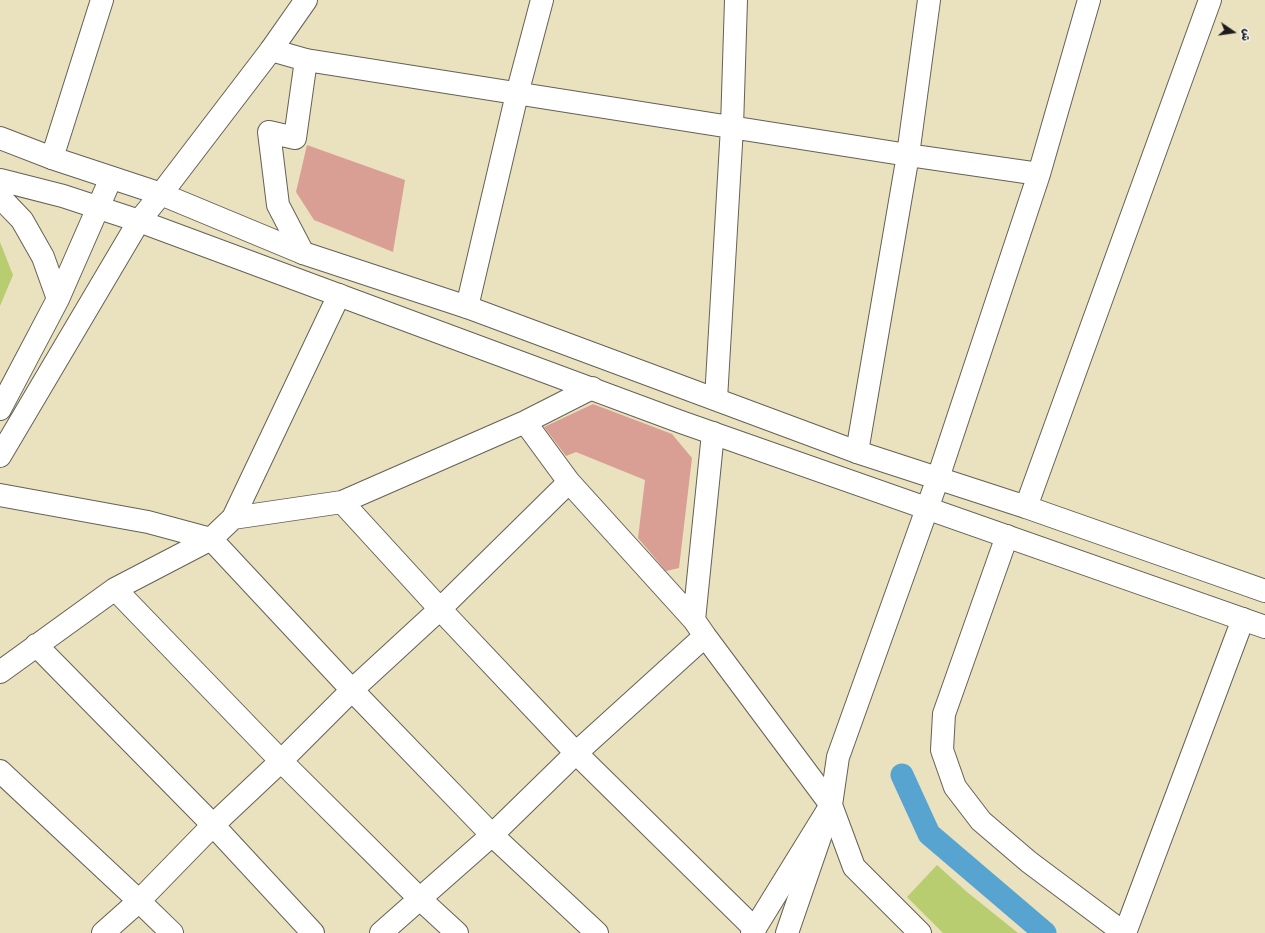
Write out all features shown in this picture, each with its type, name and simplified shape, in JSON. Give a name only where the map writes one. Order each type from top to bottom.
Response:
[{"type":"street","points":[[52,158],[102,0]]},
{"type":"street","points":[[0,456],[139,221],[271,50],[306,0]]},
{"type":"street","points":[[467,307],[517,94],[542,0]]},
{"type":"street","points":[[716,399],[732,127],[736,0]]},
{"type":"street","points":[[857,452],[908,155],[929,0]]},
{"type":"street","points":[[787,933],[831,805],[838,757],[938,478],[1039,174],[1089,0]]},
{"type":"street","points":[[1026,507],[1210,0]]},
{"type":"street","points":[[271,50],[306,60],[908,155],[1039,174]]},
{"type":"street","points":[[303,253],[278,204],[269,132],[295,138],[306,60]]},
{"type":"street","points":[[0,138],[52,158],[161,194],[303,253],[467,307],[857,452],[1026,507],[1265,591]]},
{"type":"street","points":[[0,409],[58,299],[111,178]]},
{"type":"street","points":[[0,180],[63,196],[139,221],[713,433],[1265,627]]},
{"type":"street","points":[[0,197],[22,220],[43,257],[58,299]]},
{"type":"street","points":[[0,672],[115,589],[212,539],[233,518],[339,295]]},
{"type":"street","points":[[233,518],[342,502],[525,422],[592,388]]},
{"type":"street","points":[[525,422],[569,482],[699,628],[831,805],[854,867],[920,933]]},
{"type":"street","points":[[381,933],[492,835],[576,753],[699,628],[713,433]]},
{"type":"street","points":[[103,933],[139,901],[213,825],[281,761],[352,690],[440,609],[569,482]]},
{"type":"street","points":[[0,495],[148,522],[212,539],[352,690],[492,835],[597,933]]},
{"type":"street","points":[[342,502],[440,609],[576,753],[753,931],[831,805]]},
{"type":"street","points":[[1007,536],[944,714],[942,750],[955,787],[981,821],[1029,862],[1124,933],[1243,620]]},
{"type":"street","points":[[115,589],[281,761],[420,899],[457,933]]},
{"type":"street","points":[[36,645],[213,825],[313,933]]},
{"type":"street","points":[[0,771],[172,933]]},
{"type":"green space","points":[[0,242],[13,275],[0,306]]},
{"type":"green space","points":[[937,865],[967,892],[1018,933],[943,933],[907,897]]},
{"type":"building","points":[[307,145],[405,180],[393,252],[314,220],[296,192]]},
{"type":"building","points":[[593,404],[672,434],[692,458],[679,568],[666,571],[638,538],[645,480],[576,452],[566,456],[544,427]]},
{"type":"waterway","points":[[902,775],[929,834],[1045,933]]}]
